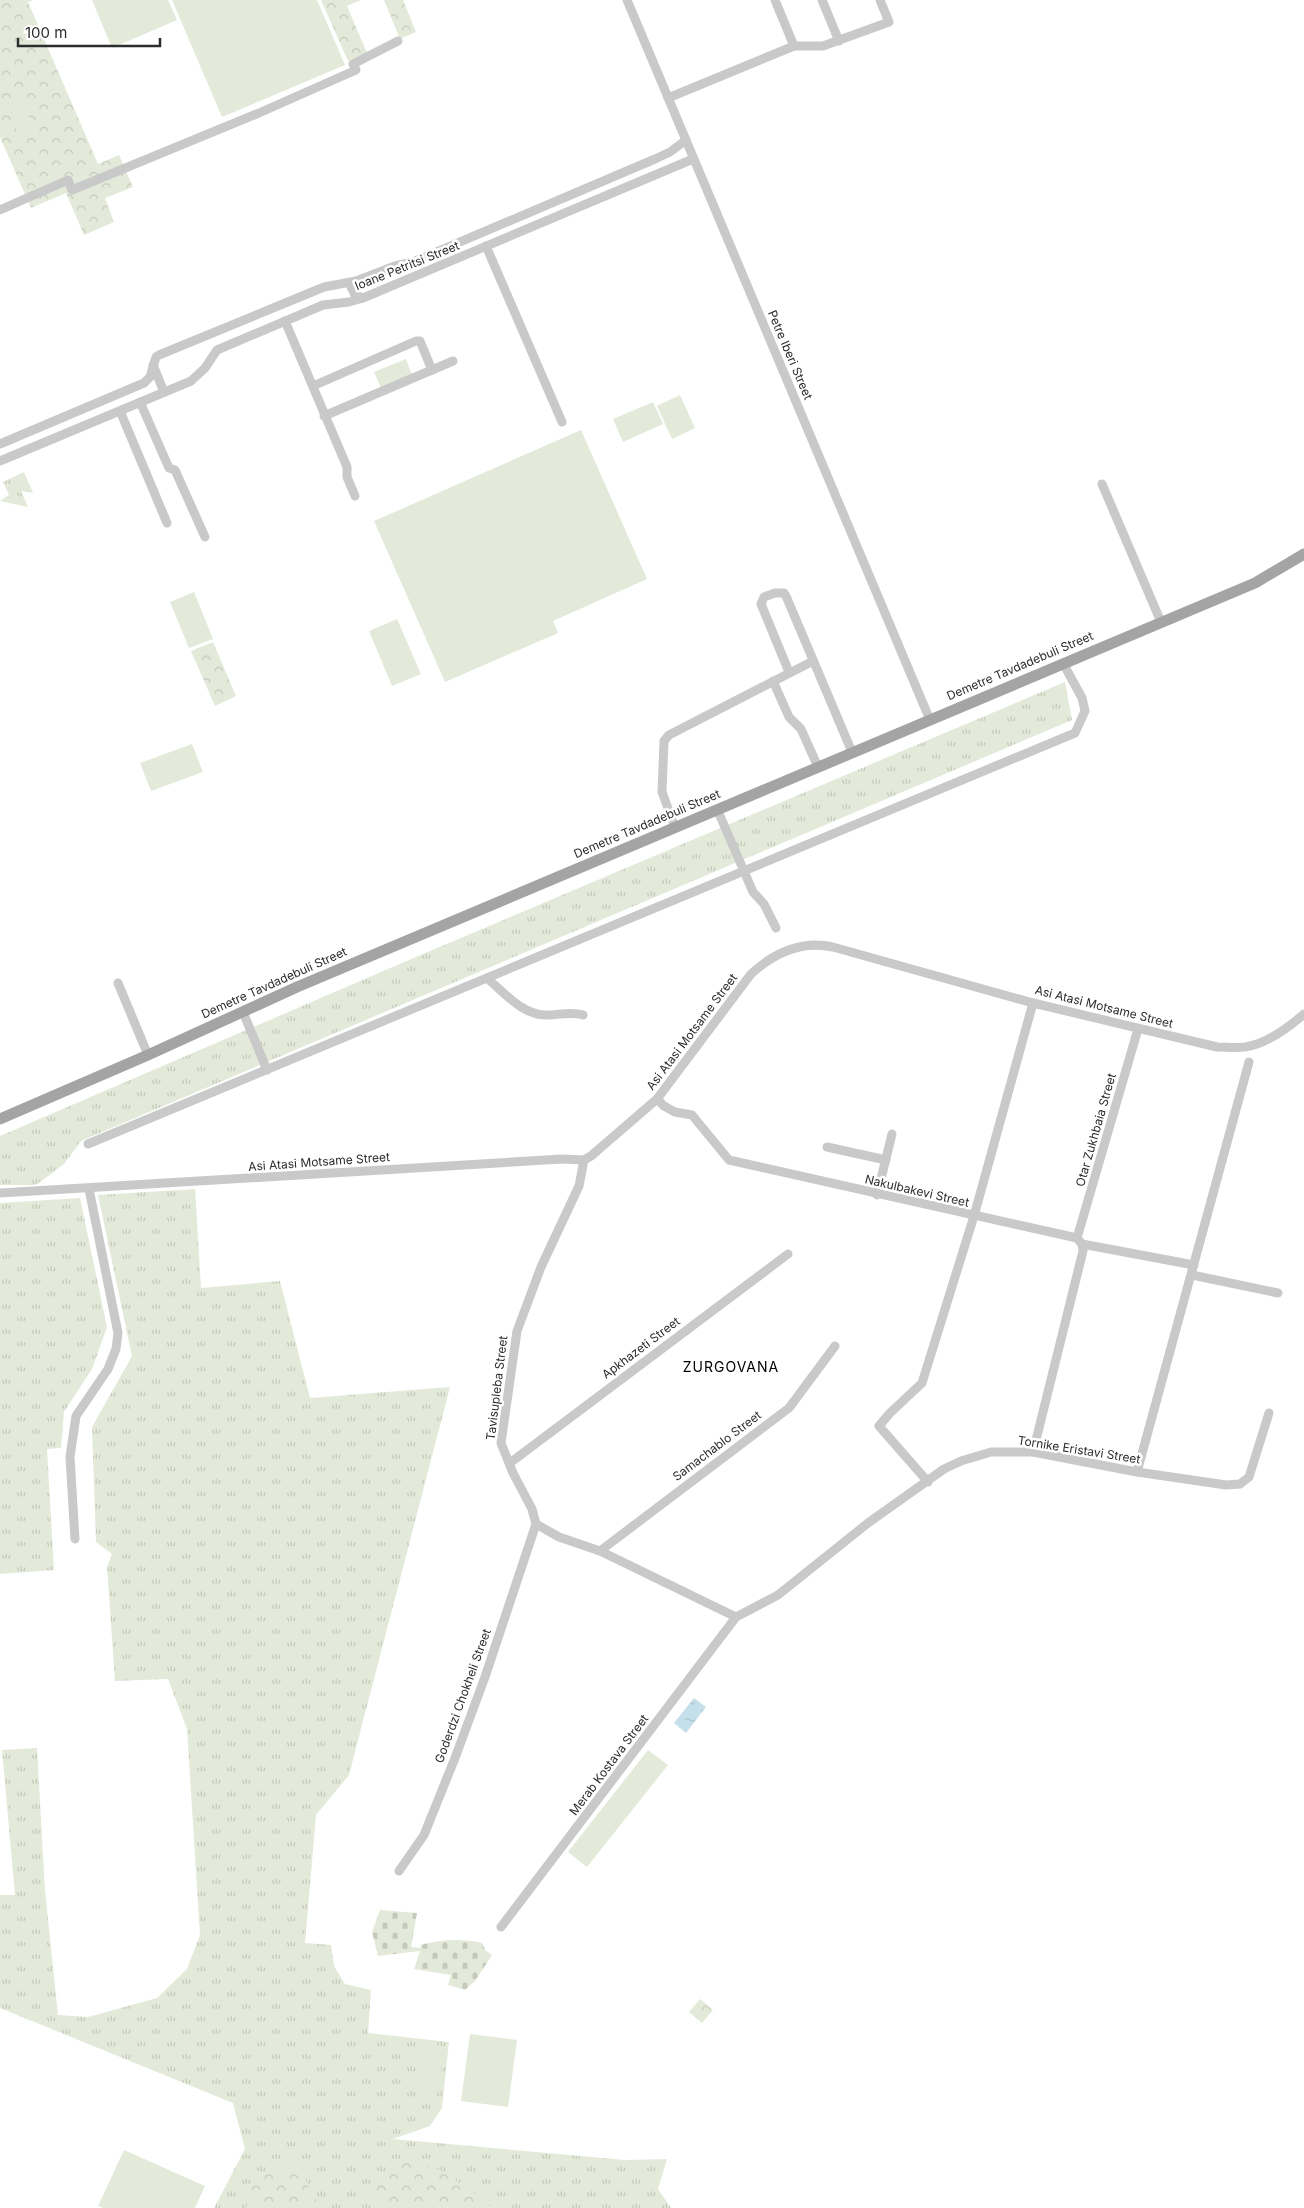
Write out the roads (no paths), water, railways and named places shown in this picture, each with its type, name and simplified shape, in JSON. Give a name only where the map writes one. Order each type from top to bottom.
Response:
[{"type":"main road","name":"Demetre Tavdadebuli Street","points":[[0,1119],[243,1012],[675,827],[1255,583],[1304,554]]},
{"type":"street","name":"Petre Iberi Street","points":[[627,0],[930,720]]},
{"type":"street","points":[[775,0],[794,46]]},
{"type":"street","points":[[822,0],[838,40]]},
{"type":"street","points":[[668,98],[794,46],[823,46],[889,22],[880,0]]},
{"type":"street","points":[[0,210],[68,180],[72,190],[259,113],[356,70],[353,64],[398,41]]},
{"type":"street","name":"Ioane Petritsi Street","points":[[144,383],[150,377],[153,365],[159,355],[324,287],[356,281],[395,266],[413,262],[655,159],[686,140]]},
{"type":"street","name":"Ioane Petritsi Street","points":[[0,461],[191,381],[205,368],[217,350],[324,304],[349,302],[401,283],[694,158]]},
{"type":"street","points":[[501,225],[507,238]]},
{"type":"street","points":[[486,246],[562,422]]},
{"type":"street","points":[[413,262],[407,269],[409,274],[418,275]]},
{"type":"street","points":[[395,266],[400,268],[404,276],[401,283]]},
{"type":"street","points":[[356,281],[352,287],[355,295],[363,298]]},
{"type":"street","points":[[341,284],[346,288],[349,302]]},
{"type":"street","points":[[285,321],[347,467],[347,478],[355,496]]},
{"type":"street","points":[[312,386],[416,341],[420,341],[432,370]]},
{"type":"street","points":[[324,416],[453,361]]},
{"type":"street","points":[[153,365],[164,392]]},
{"type":"street","points":[[0,444],[144,383],[150,398]]},
{"type":"street","points":[[140,402],[168,468],[176,470],[205,537]]},
{"type":"street","points":[[120,411],[167,523]]},
{"type":"street","points":[[55,421],[62,435]]},
{"type":"street","points":[[1102,484],[1161,622]]},
{"type":"street","points":[[789,672],[761,601],[764,597],[779,592],[786,596],[852,752]]},
{"type":"street","points":[[675,827],[662,792],[664,741],[669,735],[812,661]]},
{"type":"street","points":[[88,1144],[1075,733],[1085,711],[1082,698],[1063,663]]},
{"type":"street","points":[[773,681],[789,717],[801,729],[818,767]]},
{"type":"street","points":[[717,810],[755,896],[764,904],[776,928]]},
{"type":"street","name":"Asi Atasi Motsame Street","points":[[0,1192],[89,1189],[562,1159],[584,1160],[598,1152],[657,1099],[751,974],[764,962],[780,952],[802,946],[833,947],[1033,1003],[1217,1048],[1247,1047],[1277,1034],[1304,1014]]},
{"type":"street","points":[[487,978],[512,1001],[532,1013],[545,1015],[575,1012],[582,1015]]},
{"type":"street","points":[[118,983],[148,1055]]},
{"type":"street","points":[[928,1482],[880,1426],[890,1413],[922,1383],[974,1216],[1033,1003]]},
{"type":"street","points":[[243,1012],[267,1070]]},
{"type":"street","name":"Otar Zukhbaia Street","points":[[1033,1452],[1083,1251],[1080,1241],[1138,1029]]},
{"type":"street","points":[[1137,1472],[1249,1062]]},
{"type":"street","name":"Nakulbakevi Street","points":[[657,1099],[664,1106],[675,1112],[692,1115],[729,1160],[1080,1241],[1194,1265]]},
{"type":"street","points":[[878,1195],[892,1134]]},
{"type":"street","points":[[827,1147],[886,1160]]},
{"type":"street","name":"Tavisupleba Street","points":[[536,1524],[532,1509],[513,1473],[501,1443],[517,1331],[541,1267],[579,1186],[584,1160]]},
{"type":"street","points":[[75,1539],[70,1457],[76,1416],[108,1369],[116,1349],[118,1333],[89,1189]]},
{"type":"street","name":"Apkhazeti Street","points":[[510,1463],[788,1254]]},
{"type":"street","points":[[1192,1275],[1278,1293]]},
{"type":"street","name":"Samachablo Street","points":[[600,1551],[789,1408],[835,1346]]},
{"type":"street","name":"Tornike Eristavi Street","points":[[736,1617],[778,1595],[868,1523],[944,1469],[992,1452],[1033,1452],[1137,1472],[1226,1485],[1240,1484],[1249,1477],[1269,1413]]},
{"type":"street","points":[[536,1524],[559,1537],[600,1551],[736,1617]]},
{"type":"street","name":"Goderdzi Chokheli Street","points":[[399,1871],[424,1835],[455,1758],[485,1677],[536,1524]]},
{"type":"street","name":"Merab Kostava Street","points":[[502,1927],[736,1617]]},
{"type":"water","points":[[694,1698],[706,1707],[686,1733],[674,1723]]},
{"type":"district","name":"ZURGOVANA","points":[[731,1367]]}]
